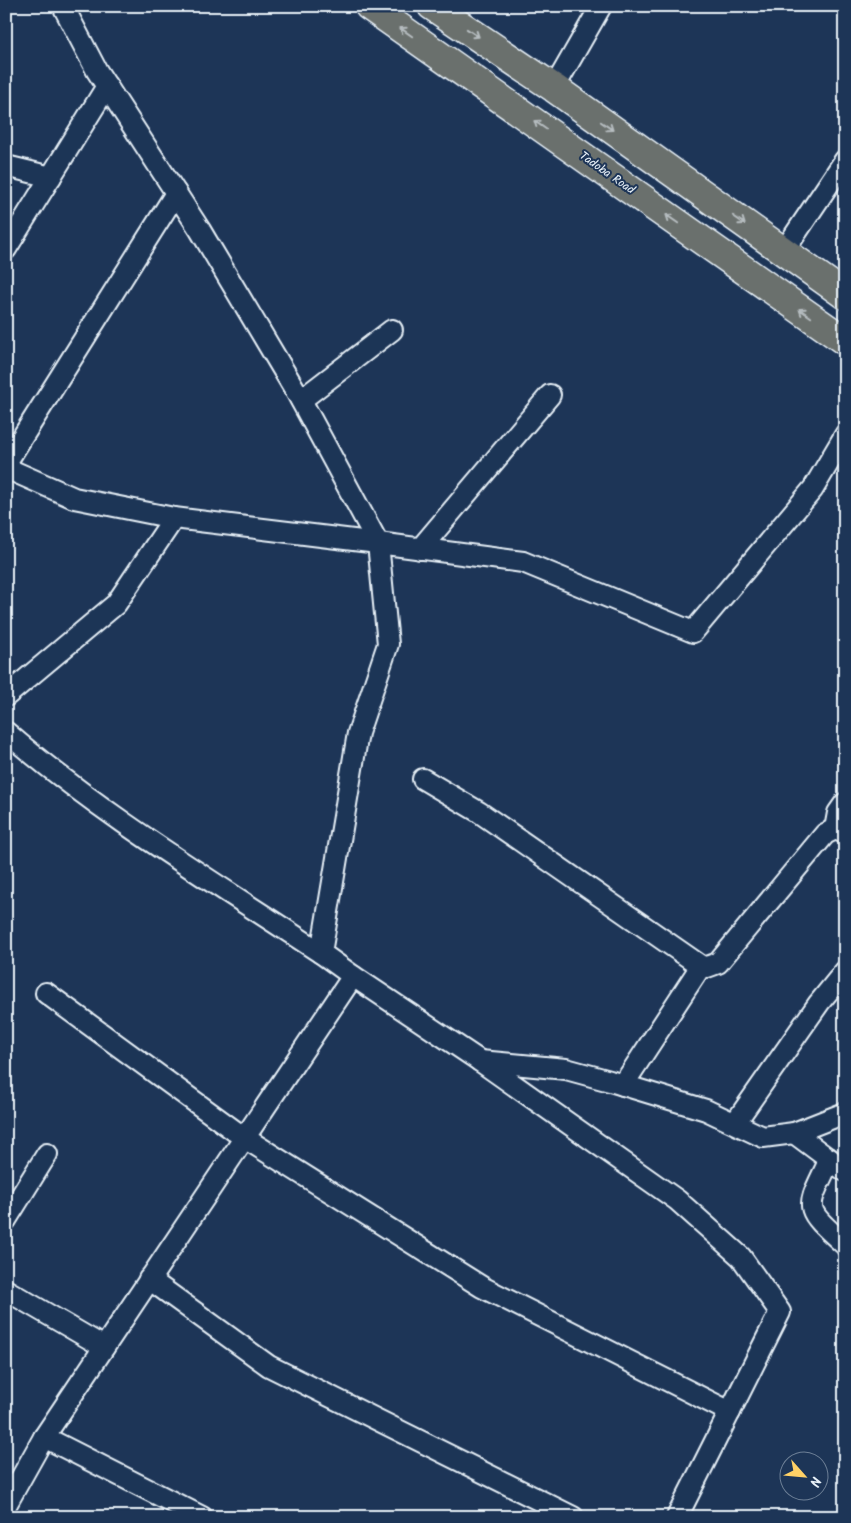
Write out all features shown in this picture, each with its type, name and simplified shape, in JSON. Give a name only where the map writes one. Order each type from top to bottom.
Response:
[{"type":"main road","name":"Tadoba Road","points":[[369,6],[845,341]]},
{"type":"main road","points":[[432,6],[554,88],[845,295]]},
{"type":"street","points":[[63,6],[107,86],[176,193],[300,400],[378,543],[388,644],[358,733],[322,952]]},
{"type":"street","points":[[554,88],[601,6]]},
{"type":"street","points":[[6,249],[107,86]]},
{"type":"street","points":[[784,251],[845,160]]},
{"type":"street","points":[[6,166],[51,177]]},
{"type":"street","points":[[6,462],[176,193]]},
{"type":"street","points":[[300,400],[392,330]]},
{"type":"street","points":[[420,549],[550,395]]},
{"type":"street","points":[[6,468],[74,498],[174,518],[523,562],[693,632],[812,489],[845,435]]},
{"type":"street","points":[[6,696],[116,604],[174,518]]},
{"type":"street","points":[[6,732],[43,764],[130,827],[322,952],[352,976],[480,1061],[677,1200],[741,1257],[780,1312],[677,1517]]},
{"type":"street","points":[[423,779],[479,812],[702,966],[707,967],[718,963],[825,834],[840,831],[838,814],[845,803]]},
{"type":"street","points":[[623,1084],[702,966]]},
{"type":"street","points":[[735,1123],[819,1003],[845,971]]},
{"type":"street","points":[[6,1505],[44,1437],[352,976]]},
{"type":"street","points":[[46,994],[244,1137],[482,1287],[730,1412]]},
{"type":"street","points":[[480,1061],[566,1069],[623,1084],[706,1110],[763,1137],[794,1133],[845,1113]]},
{"type":"street","points":[[794,1133],[838,1165],[813,1196],[812,1211],[815,1218],[845,1245]]},
{"type":"street","points":[[6,1220],[48,1154]]},
{"type":"street","points":[[150,1278],[269,1366],[573,1517]]},
{"type":"street","points":[[6,1290],[104,1347]]},
{"type":"street","points":[[44,1437],[202,1517]]}]
